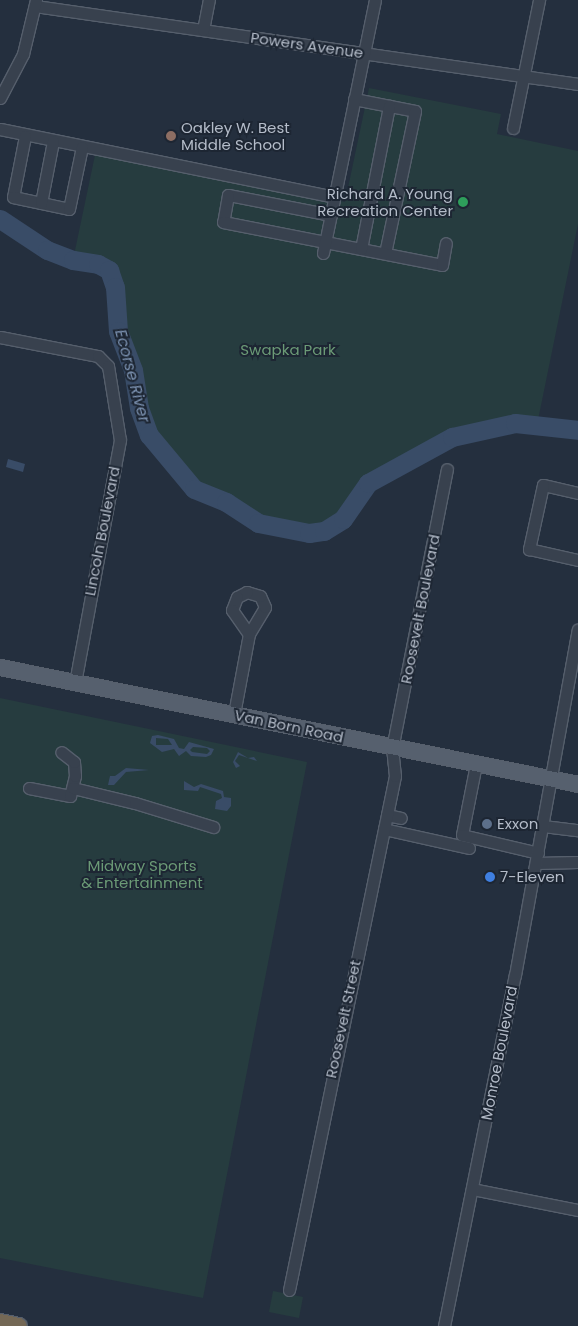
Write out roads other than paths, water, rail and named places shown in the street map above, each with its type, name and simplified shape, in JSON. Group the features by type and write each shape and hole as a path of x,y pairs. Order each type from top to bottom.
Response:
{"highway":[{"path":"0,1322 19,1326"}],"main road":[{"name":"Van Born Road","path":"0,667 234,714 392,749 578,784"}],"street":[{"path":"203,30 209,0"},
{"path":"324,247 375,0"},
{"path":"513,128 539,0"},
{"path":"0,98 23,54 36,3"},
{"name":"Powers Avenue","path":"36,3 203,30 578,84"},
{"path":"354,99 415,111 385,253"},
{"path":"361,249 389,106"},
{"path":"0,129 25,136 334,197"},
{"path":"25,136 12,197 69,209 82,147"},
{"path":"41,203 53,141"},
{"path":"330,215 228,195 223,222 324,247 361,249 442,265 446,243"},
{"name":"Lincoln Boulevard","path":"0,337 98,356 108,366 120,440 75,682"},
{"name":"Roosevelt Boulevard","path":"392,749 447,468"},
{"path":"578,493 543,485 529,548 578,560"},
{"name":"Monroe Boulevard","path":"444,1326 537,858 578,630"},
{"path":"234,714 248,634"},
{"name":"Roosevelt Street","path":"289,1290 395,776 392,749"},
{"path":"29,788 70,796 73,788 74,762 61,752"},
{"path":"476,764 462,835 537,858 578,862"},
{"path":"73,788 135,802 213,827"},
{"path":"387,815 401,818"},
{"path":"543,826 578,830"},
{"path":"384,830 469,848"},
{"path":"472,1189 578,1210"}],"water":[{"path":"8,459 25,464 23,472 6,467"},
{"path":"158,735 174,739 179,748 184,749 189,742 214,749 211,755 206,757 191,756 186,751 179,756 174,749 162,752 150,743 152,736","holes":["156,738 168,739 172,745 156,745","193,747 207,748 210,751 207,754 192,752 190,750"]},
{"path":"238,752 248,758 239,755 235,761 240,766 236,768 233,762"},
{"path":"126,768 149,770 126,772 114,785 108,785 110,776 115,776"},
{"path":"184,781 194,787 201,784 223,791 224,797 231,798 231,806 227,811 215,809 216,801 222,798 221,794 200,787 198,791 184,790"}],"waterway":[{"name":"Ecorse River","path":"0,219 47,250 73,260 98,264 109,270 115,287 118,331 133,370 139,408 149,435 194,489 226,502 258,523 309,533 324,531 343,519 368,483 452,437 515,423 578,430"}],"place":[{"name":"Oakley W. Best Middle School","path":"171,136"},
{"name":"Richard A. Young Recreation Center","path":"463,202"},
{"name":"Exxon","path":"487,824"},
{"name":"7-Eleven","path":"490,877"}],"park label":[{"name":"Swapka Park","path":"288,350"},
{"name":"Midway Sports & Entertainment","path":"142,874"}]}
